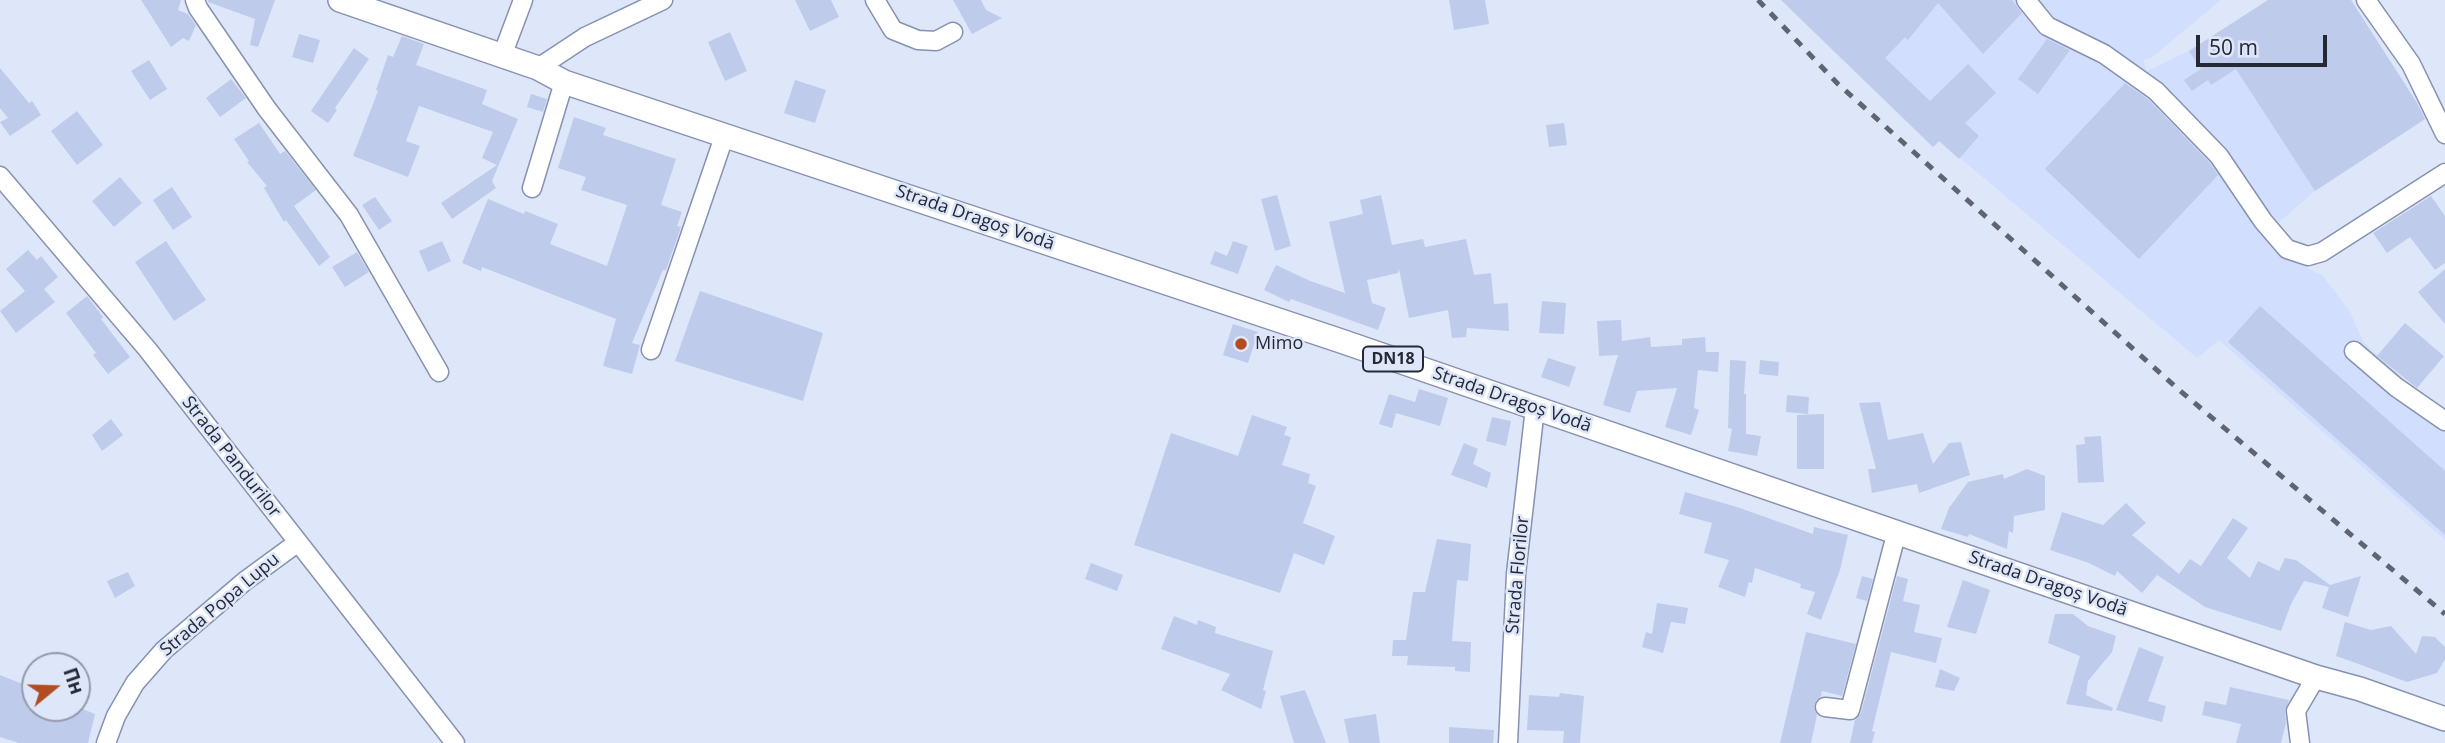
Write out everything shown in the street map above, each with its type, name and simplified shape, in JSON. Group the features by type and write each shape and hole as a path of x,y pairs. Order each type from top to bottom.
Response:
{"main road":[{"name":"Strada Dragoș Vodă","path":"340,0 538,68 564,82 1341,341 2445,719"}],"street":[{"path":"195,0 267,109 349,215 439,372"},
{"path":"502,56 523,0"},
{"path":"538,68 586,37 663,0"},
{"path":"875,0 893,30 918,40 936,41 953,32"},
{"path":"2026,0 2047,26 2104,54 2156,91 2220,156 2263,221 2287,249 2308,256 2322,252 2445,173"},
{"path":"2366,0 2411,64 2445,134"},
{"path":"532,188 564,82"},
{"path":"651,350 725,134"},
{"name":"Strada Pandurilor","path":"0,176 148,350 455,743"},
{"path":"2354,351 2396,387 2445,421"},
{"name":"Strada Florilor","path":"1508,743 1516,574 1535,408"},
{"path":"1825,707 1850,710 1897,531"},
{"name":"Strada Popa Lupu","path":"106,743 116,716 135,683 164,650 245,581 297,543"},
{"path":"2301,743 2296,711 2316,677"}],"shaded area":[{"path":"1781,0 2221,0 2151,58 2143,60 2147,71 2189,51 2268,0 2351,0 2427,118 2315,191 2278,223 2287,249 2284,257 2322,275 2349,310 2364,343 2445,416 2445,540 2219,340 2197,358 1940,141 1933,147"}],"building":[{"path":"141,0 181,0 178,10 188,14 196,25 189,41 183,38 171,47"},
{"path":"208,0 275,0 258,47 250,45 255,19"},
{"path":"795,0 831,0 839,17 810,31"},
{"path":"953,0 981,0 986,10 1002,18 972,34"},
{"path":"1449,0 1485,0 1489,24 1454,30"},
{"path":"1781,0 2012,0 2022,13 1983,54 1938,3 1908,40 1905,37 1885,58 1930,101 1968,64 1996,93 1965,123 1979,136 1959,159 1939,141 1933,147"},
{"path":"2268,0 2351,0 2425,119 2315,191 2236,69 2211,85 2208,80 2192,91 2184,80 2201,69 2189,51"},
{"path":"730,32 747,71 725,81 708,42"},
{"path":"299,34 320,40 313,63 292,57"},
{"path":"402,36 424,44 416,65 487,90 482,104 518,119 492,181 496,188 452,219 441,203 497,165 482,158 493,132 419,106 406,141 420,146 408,177 353,156 378,91 376,90 388,55 393,57"},
{"path":"2047,39 2070,50 2038,94 2018,79"},
{"path":"354,48 369,59 335,108 337,110 328,123 311,111"},
{"path":"149,60 167,89 150,100 131,71"},
{"path":"0,68 29,103 32,101 41,115 10,136 0,122 8,118 0,108"},
{"path":"231,79 246,98 220,117 206,98"},
{"path":"795,80 826,90 815,123 784,113"},
{"path":"2125,83 2149,100 2210,163 2218,175 2139,259 2045,169"},
{"path":"531,94 547,99 543,112 527,107"},
{"path":"77,111 103,145 77,165 51,131"},
{"path":"574,117 606,128 603,135 676,159 661,205 682,212 677,226 681,227 666,270 663,270 632,343 640,345 632,374 603,366 616,319 482,267 481,271 462,263 488,199 558,224 550,244 607,266 627,205 581,190 586,177 558,168"},
{"path":"259,123 280,154 285,151 316,190 294,206 330,257 319,266 286,220 284,222 264,188 267,186 247,162 249,161 234,139"},
{"path":"1564,123 1567,145 1549,147 1546,125"},
{"path":"120,177 142,203 114,227 92,201"},
{"path":"172,187 192,217 173,230 153,200"},
{"path":"1277,195 1291,246 1275,251 1261,199"},
{"path":"1381,195 1392,245 1423,239 1425,247 1466,239 1474,275 1491,273 1494,304 1508,303 1509,331 1467,328 1466,337 1452,338 1448,310 1409,318 1399,269 1398,273 1367,280 1372,303 1386,308 1378,330 1291,299 1289,302 1264,290 1276,265 1345,293 1329,222 1363,214 1360,200"},
{"path":"2431,196 2445,216 2445,263 2435,270 2410,237 2387,253 2373,233"},
{"path":"375,197 392,221 379,230 362,205"},
{"path":"166,241 206,300 174,321 135,262"},
{"path":"442,241 451,261 428,272 419,251"},
{"path":"1233,241 1248,246 1238,274 1210,264 1215,251 1227,256"},
{"path":"28,250 37,260 41,256 58,277 44,289 55,302 16,333 0,311 25,291 6,269"},
{"path":"357,252 369,272 345,287 332,267"},
{"path":"2445,269 2445,324 2418,292"},
{"path":"700,291 823,333 803,401 675,361"},
{"path":"87,296 130,357 108,374 66,313"},
{"path":"1542,301 1566,303 1564,334 1539,333"},
{"path":"2260,306 2445,471 2445,535 2228,342"},
{"path":"1621,320 1622,341 1650,337 1651,347 1682,345 1682,339 1705,337 1706,352 1719,352 1718,372 1698,370 1694,408 1699,410 1691,435 1665,427 1677,388 1637,391 1630,413 1603,405 1618,355 1599,356 1597,321"},
{"path":"2405,323 2444,356 2417,388 2377,356"},
{"name":"Mimo","path":"1233,324 1258,332 1248,363 1223,355"},
{"path":"1548,358 1576,367 1569,387 1541,377"},
{"path":"1730,360 1746,361 1746,434 1761,436 1757,456 1728,451 1732,429 1728,428"},
{"path":"1760,360 1779,362 1778,376 1759,374"},
{"path":"1419,389 1448,398 1440,426 1396,413 1392,428 1379,424 1389,394 1415,402"},
{"path":"1787,395 1809,397 1808,414 1786,412"},
{"path":"1880,402 1888,440 1923,433 1933,464 1949,443 1961,442 1970,475 1919,493 1917,484 1872,493 1868,469 1876,469 1859,403"},
{"path":"1824,414 1824,469 1797,469 1797,415"},
{"path":"1252,415 1287,427 1284,435 1291,437 1282,465 1310,474 1308,483 1316,486 1303,523 1335,536 1324,565 1294,553 1280,593 1134,545 1171,433 1238,456"},
{"path":"1492,417 1511,421 1506,446 1486,441"},
{"path":"111,419 123,435 102,451 92,435"},
{"path":"2101,436 2104,482 2078,483 2076,445 2085,444 2084,437"},
{"path":"1464,443 1478,449 1473,464 1491,473 1487,488 1451,475"},
{"path":"2027,469 2045,476 2045,510 2014,516 2013,533 2009,531 2007,549 1969,534 1968,537 1941,529 1949,508 1968,482 2003,474 2004,479"},
{"path":"1685,492 1813,534 1814,527 1848,535 1840,570 1821,620 1807,614 1815,592 1800,588 1801,584 1755,568 1745,597 1718,587 1729,560 1704,553 1712,523 1679,514"},
{"path":"2126,503 2146,523 2132,535 2179,574 2190,559 2201,566 2233,518 2248,528 2227,558 2250,578 2258,561 2279,571 2285,558 2296,560 2330,585 2361,576 2348,617 2322,608 2329,587 2304,581 2291,604 2281,631 2205,607 2157,575 2142,593 2117,571 2115,576 2089,563 2050,550 2062,512 2103,525"},
{"path":"1437,539 1471,544 1468,581 1457,580 1452,641 1471,642 1470,672 1455,671 1455,667 1407,665 1408,656 1392,656 1393,640 1406,640 1413,592 1425,592"},
{"path":"1091,563 1123,575 1117,591 1085,579"},
{"path":"128,572 135,586 115,598 107,581"},
{"path":"1862,576 1873,579 1867,601 1856,598"},
{"path":"1897,576 1908,579 1903,601 1920,605 1914,632 1942,638 1936,663 1891,652 1872,731 1875,732 1872,743 1850,743 1855,720 1861,713"},
{"path":"1963,580 1990,590 1976,634 1947,627"},
{"path":"1657,603 1688,608 1685,624 1671,622 1663,653 1642,647 1646,632 1652,634"},
{"path":"2055,614 2073,614 2088,626 2116,636 2112,652 2088,681 2086,695 2113,708 2112,711 2066,704 2080,656 2048,643"},
{"path":"1174,616 1197,625 1198,620 1216,627 1215,633 1273,651 1261,709 1221,690 1230,674 1161,649"},
{"path":"2345,622 2371,630 2391,626 2416,654 2422,636 2435,637 2445,647 2445,659 2437,673 2407,682 2336,656"},
{"path":"1806,632 1856,644 1842,696 1822,691 1816,701 1814,706 1817,715 1811,743 1780,743"},
{"path":"2139,647 2164,657 2148,701 2166,706 2162,722 2116,710"},
{"path":"1940,669 1960,678 1954,691 1935,687"},
{"path":"0,675 21,683 21,722 91,722 91,712 95,714 88,743 19,743 0,737"},
{"path":"2230,687 2289,700 2281,743 2236,743 2241,724 2202,715 2205,701 2226,705"},
{"path":"1305,690 1326,743 1294,743 1280,696"},
{"path":"1560,693 1584,696 1580,743 1563,743 1564,731 1527,730 1529,695 1559,697"},
{"path":"1376,714 1380,743 1349,743 1344,719"},
{"path":"1449,727 1494,730 1493,743 1449,743"}],"railway":[{"path":"1758,0 1838,84 2178,389 2445,614"}],"place":[{"name":"Mimo","path":"1241,344"}]}
